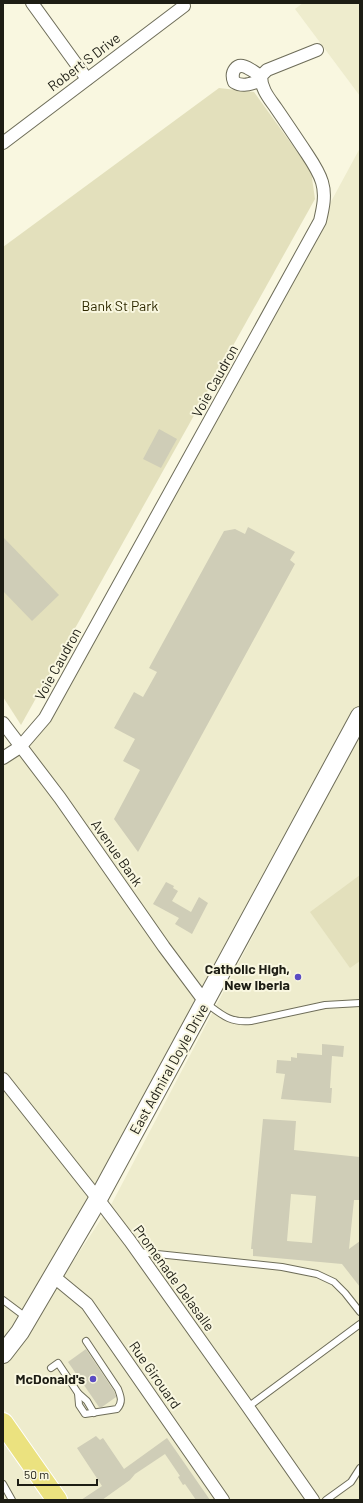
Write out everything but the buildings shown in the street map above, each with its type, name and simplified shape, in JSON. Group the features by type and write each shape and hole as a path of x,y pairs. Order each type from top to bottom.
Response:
{"main road":[{"name":"East Admiral Doyle Drive","path":"3,1354 28,1318 98,1199 360,716"},
{"path":"3,1423 54,1499"}],"street":[{"path":"32,3 87,79"},
{"name":"Robert S Drive","path":"3,143 184,6"},
{"name":"Voie Caudron","path":"3,758 20,747 46,718 320,221 324,195 320,176 296,136 265,92 261,78 263,72 317,50"},
{"name":"Avenue Bank","path":"3,723 60,798 164,947 205,1002"},
{"name":"Promenade Delasalle","path":"3,1079 138,1252 313,1500"},
{"name":"Rue Girouard","path":"53,1276 87,1304 223,1500"}],"lane":[{"path":"205,1002 224,1017 239,1022 325,1005 360,1003"},
{"path":"138,1252 282,1267 317,1274 334,1282 360,1312"},
{"path":"3,1300 28,1318"},
{"path":"248,1407 360,1324"},
{"path":"78,1393 79,1405 85,1414 117,1409 120,1404 121,1398 118,1389 86,1341"},
{"path":"51,1368 58,1363 78,1393 87,1401 94,1413"},
{"path":"326,1500 351,1482 360,1468"},
{"path":"3,1484 12,1500"}],"shaded area":[{"path":"303,3 360,3 360,96 295,9"},
{"path":"360,148 360,716 3,1354 3,758 45,718"},
{"name":"Catholic High, New Iberia","path":"360,733 360,1500 68,1500 3,1408 3,1366 112,1203"},
{"path":"3,1431 51,1500 3,1500"}],"green space":[{"name":"Bank St Park","path":"219,88 254,92 311,171 315,199 21,725 3,697 3,247"},
{"path":"360,875 360,961 350,968 310,912"}],"place":[{"name":"Catholic High, New Iberia","path":"298,977"},
{"name":"McDonald's","path":"93,1379"}]}
